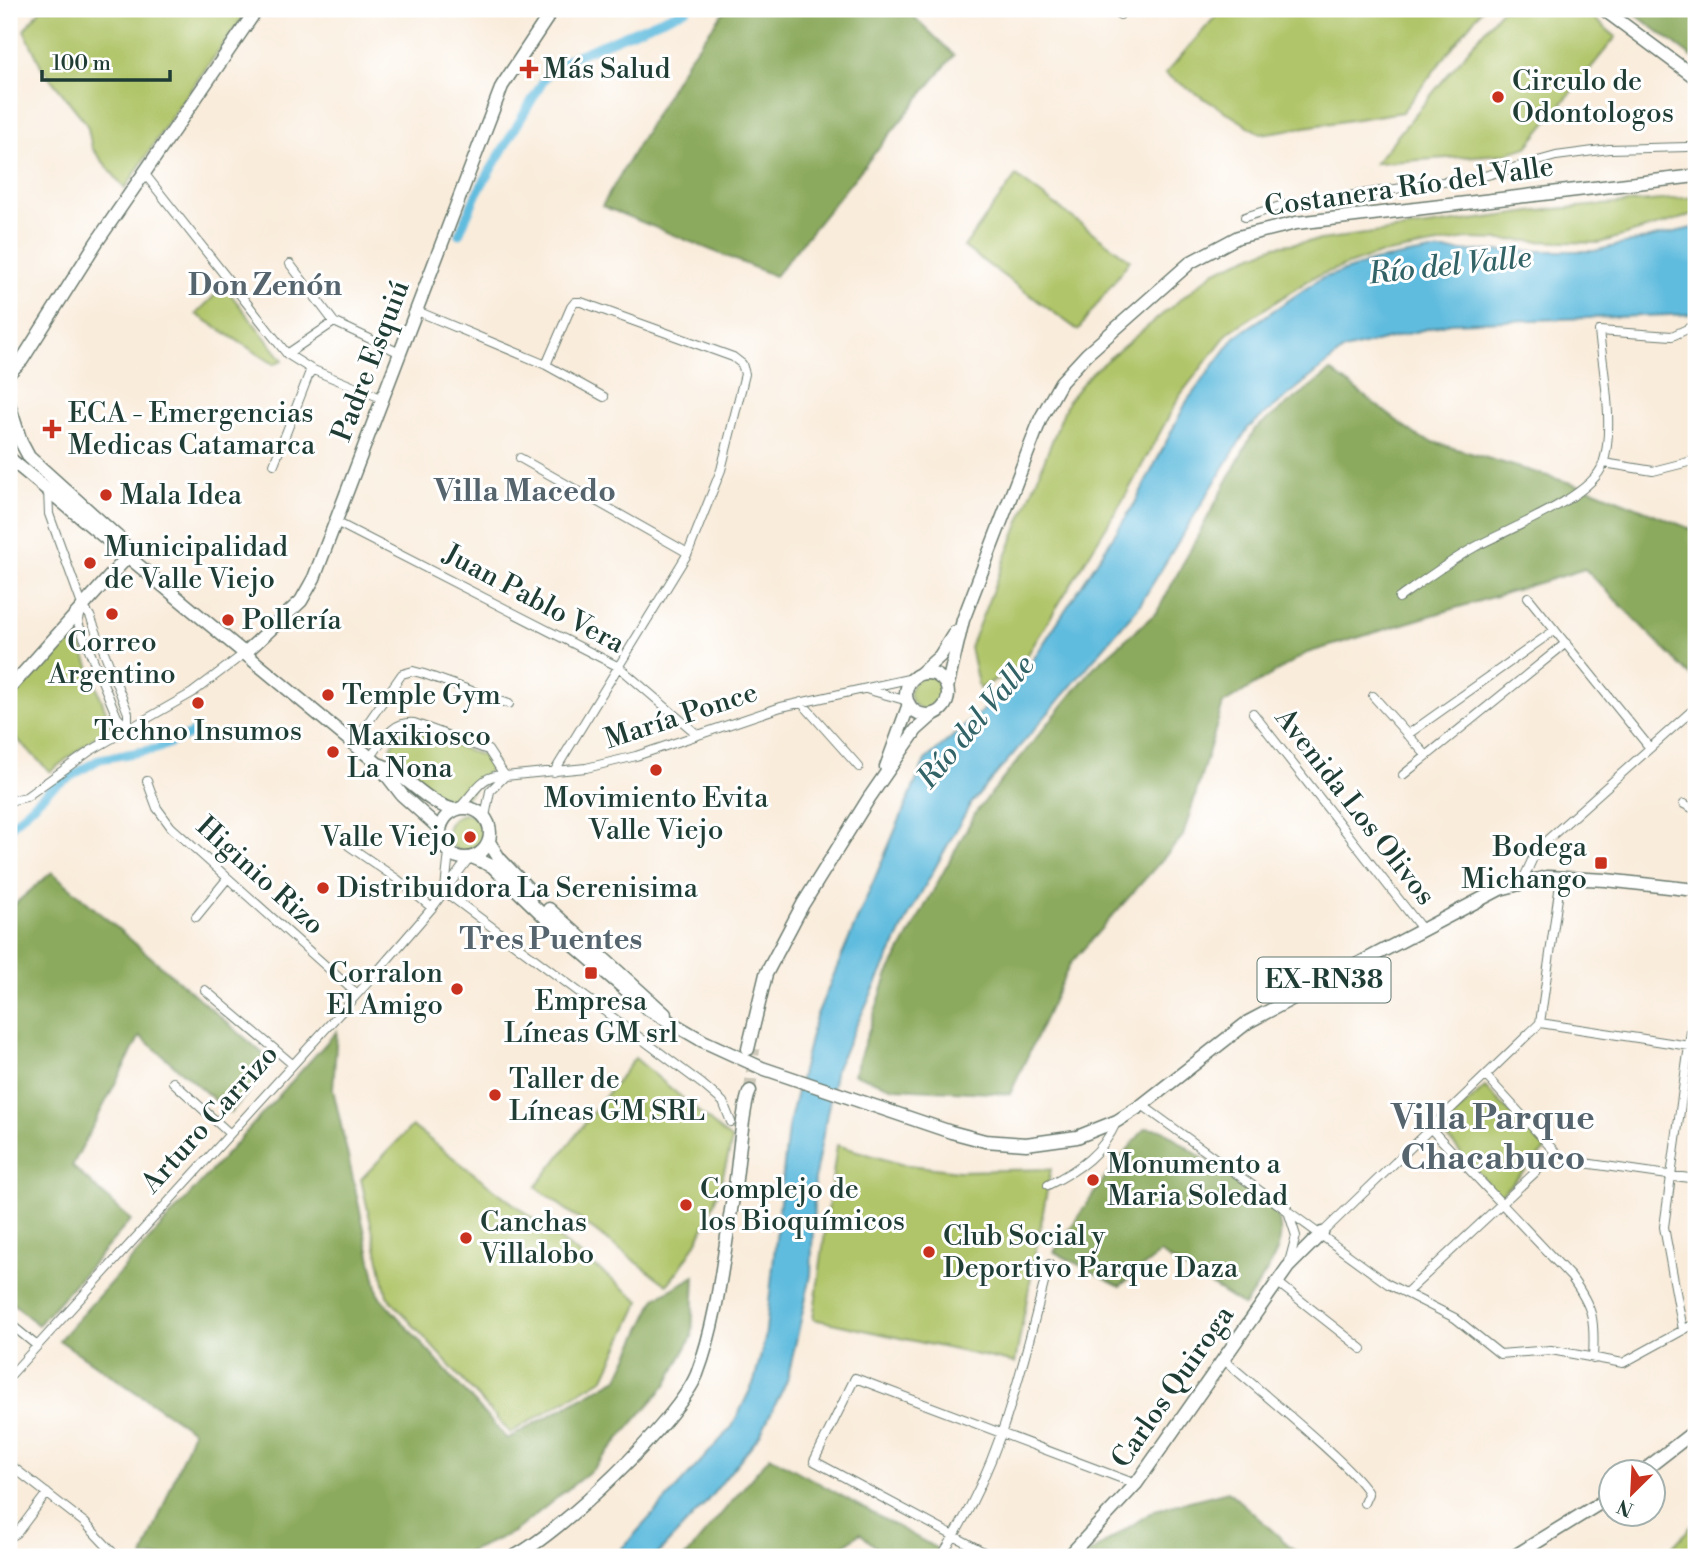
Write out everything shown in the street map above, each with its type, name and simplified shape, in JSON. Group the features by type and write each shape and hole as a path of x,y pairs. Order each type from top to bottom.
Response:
{"main road":[{"path":"9,373 22,360 144,173 257,9"},
{"name":"Padre Esquiú","path":"245,653 301,601 314,578 502,86 553,9"},
{"path":"1602,9 1696,78"},
{"name":"Costanera Río del Valle","path":"947,688 963,620 1053,394 1087,354 1199,257 1238,237 1285,225 1696,176"},
{"path":"9,404 24,450 37,466 121,540 129,555"},
{"path":"9,442 15,424"},
{"path":"9,458 374,761 402,795 440,830 443,844 449,852"},
{"path":"9,689 129,555"},
{"name":"Costanera Río del Valle","path":"917,676 940,656 963,620"},
{"path":"751,1047 761,989 776,954 824,867 873,793 916,730 945,704 947,688 938,676 917,676 907,691 909,703 898,743 873,793"},
{"path":"909,703 920,713 935,713"},
{"path":"374,761 393,769 436,803 457,809 474,809 485,817"},
{"path":"440,830 446,816 457,809"},
{"name":"EX-RN38","path":"485,817 491,832 489,842 499,858 527,889 678,1026"},
{"path":"470,858 480,854 489,842"},
{"name":"EX-RN38","path":"449,852 492,866 648,1009 703,1041 762,1068 859,1102 951,1132 1004,1143 1053,1142 1098,1130 1117,1121 1142,1105 1248,1022 1500,889 1522,882 1562,877 1696,890"},
{"path":"513,1557 537,1544 579,1509 674,1412 692,1385 713,1311 738,1166 747,1092"},
{"name":"Carlos Quiroga","path":"1068,1557 1136,1484 1288,1267 1322,1233"},
{"path":"1661,1458 1696,1430"},
{"path":"1514,1557 1596,1506"}],"street":[{"path":"1245,217 1280,206 1477,177 1556,156 1609,149 1688,148"},
{"path":"144,173 287,354 311,369 382,398"},
{"path":"290,264 334,323 400,353"},
{"path":"546,365 575,302 720,353 742,363 745,374 721,470 688,552 554,772"},
{"path":"417,311 546,365 604,397"},
{"path":"287,354 334,323"},
{"path":"1399,598 1462,554 1563,503 1599,473 1604,463 1607,419 1599,331 1672,336 1696,325"},
{"path":"274,464 311,369"},
{"path":"520,458 688,552"},
{"path":"1604,463 1653,471 1696,460"},
{"path":"48,491 49,514 82,605 90,616 128,713 128,728"},
{"name":"Juan Pablo Vera","path":"336,522 619,667 698,736"},
{"path":"1528,597 1650,748"},
{"path":"82,605 78,623 117,717 128,728"},
{"path":"1407,735 1555,630"},
{"path":"1402,775 1566,643"},
{"name":"Padre Esquiú","path":"9,801 26,797 90,751 183,698 245,653"},
{"path":"353,744 402,674 424,674 509,704"},
{"name":"María Ponce","path":"457,809 485,779 495,775 586,768 636,756 801,702 869,690 917,676"},
{"name":"María Ponce","path":"869,690 909,703"},
{"path":"1373,696 1426,755"},
{"path":"801,702 859,767"},
{"path":"1522,882 1537,849 1696,707"},
{"name":"Avenida Los Olivos","path":"1253,713 1422,929"},
{"path":"374,761 394,726 403,722 414,723 488,750 505,776 491,791 485,817"},
{"name":"Higinio Rizo","path":"147,781 158,808 171,827 357,994"},
{"path":"1684,804 1696,810"},
{"path":"349,846 397,879 432,908"},
{"path":"449,852 445,892 702,1084 723,1102 731,1122"},
{"name":"Arturo Carrizo","path":"9,1377 291,1063 357,994 432,908 470,858"},
{"path":"1562,877 1540,1023 1693,1046"},
{"path":"196,917 227,879"},
{"path":"205,990 291,1063"},
{"path":"1683,1330 1664,1227 1693,1046 1696,995"},
{"name":"Carlos Quiroga","path":"1322,1233 1540,1023"},
{"path":"1486,1076 1556,1153 1570,1161 1696,1179"},
{"path":"173,1082 229,1133"},
{"path":"1142,1105 1322,1233 1338,1249 1406,1293 1455,1318 1500,1354 1550,1350 1612,1363 1631,1362 1696,1323"},
{"path":"1048,1185 1074,1172 1097,1155 1117,1121"},
{"path":"1430,1128 1571,1276 1590,1303 1595,1322 1593,1359"},
{"path":"1406,1293 1556,1153"},
{"path":"1287,1208 1296,1236 1288,1267"},
{"path":"941,1557 980,1488 1003,1434 1049,1264"},
{"path":"1277,1282 1362,1349"},
{"path":"9,1323 36,1345"},
{"path":"1222,1358 1317,1440 1363,1484 1368,1494 1364,1503"},
{"path":"993,1557 814,1461 855,1378 1136,1484"},
{"path":"9,1464 85,1523 117,1557"},
{"path":"9,1538 17,1533 47,1493"}],"green space":[{"path":"41,9 249,9 178,107 125,189 92,148 87,124 42,68 24,30"},
{"path":"726,9 906,9 954,55 775,276 602,206 686,62"},
{"path":"1222,9 1482,9 1402,112 1261,134 1165,74"},
{"name":"Circulo de Odontologos","path":"1502,9 1583,9 1616,37 1527,147 1505,154 1375,163"},
{"path":"1628,9 1696,9 1696,60"},
{"path":"1016,176 1130,260 1078,330 964,247"},
{"path":"1696,197 1696,214 1599,243 1467,239 1376,255 1314,277 1229,332 1181,394 1127,493 1020,667 979,689 970,647 1068,401 1090,374 1215,271 1275,246 1555,209"},
{"path":"224,286 283,360 274,364 196,314"},
{"path":"1331,371 1420,438 1594,490 1696,531 1696,671 1691,676 1585,569 1307,653 1223,704 1183,836 1070,964 1010,1094 894,1088 854,1074 887,976 976,812 1094,667 1157,612 1255,429"},
{"path":"73,632 77,634 111,725 50,772 9,731 9,699"},
{"path":"927,676 939,681 944,693 939,705 927,710 915,705 910,693 915,681"},
{"path":"409,729 483,756 488,759 490,770 464,799 453,806 416,784 412,775 391,757 395,741 401,733"},
{"path":"466,814 479,820 485,833 479,846 466,852 453,846 447,833 453,820"},
{"path":"52,872 274,1063 230,1113 140,1036 72,1166 131,1220 38,1325 9,1300 9,909"},
{"path":"337,1031 333,1089 379,1296 507,1439 618,1378 656,1298 695,1276 692,1337 666,1385 593,1469 514,1532 457,1557 143,1557 193,1431 59,1340"},
{"name":"Complejo de los Bioquímicos","path":"635,1058 732,1140 722,1180 700,1235 667,1285 536,1187"},
{"path":"1485,1087 1546,1149 1501,1194 1495,1192 1440,1129"},
{"name":"Canchas Villalobo","path":"412,1126 640,1301 604,1378 510,1433 387,1296 361,1179"},
{"path":"1145,1128 1163,1130 1275,1210 1280,1223 1278,1248 1244,1306 1160,1253 1120,1286 1054,1252 1101,1183"},
{"name":"Club Social y Deportivo Parque Daza","path":"837,1145 900,1164 959,1171 1051,1169 1015,1363 813,1319"},
{"path":"770,1456 952,1557 887,1557 860,1533 830,1557 685,1557"},
{"path":"1228,1491 1302,1557 1084,1557 1155,1510"},
{"path":"1696,1521 1696,1557 1675,1557 1667,1553"}],"water":[{"name":"Río del Valle","path":"1696,228 1696,314 1450,323 1344,350 1248,428 1139,606 970,805 910,913 836,1068 815,1175 811,1275 787,1381 760,1435 703,1506 655,1557 614,1557 732,1427 754,1382 765,1339 788,1128 815,1019 925,760 1021,678 1135,503 1187,401 1236,336 1320,279 1374,261 1431,251 1594,251"}],"waterway":[{"path":"459,234 477,193 548,73 568,59 687,9"},
{"path":"9,828 50,789 100,759 156,749 193,733"}],"tunnel":[{"path":"750,1091 754,1049"}],"place":[{"name":"Más Salud","path":"529,69"},
{"name":"Circulo de Odontologos","path":"1498,97"},
{"name":"ECA - Emergencias Medicas Catamarca","path":"52,429"},
{"name":"Mala Idea","path":"106,495"},
{"name":"Municipalidad de Valle Viejo","path":"90,563"},
{"name":"Correo Argentino","path":"112,614"},
{"name":"Pollería","path":"228,620"},
{"name":"Temple Gym","path":"328,695"},
{"name":"Techno Insumos","path":"198,703"},
{"name":"Maxikiosco La Nona","path":"333,752"},
{"name":"Movimiento Evita Valle Viejo","path":"656,770"},
{"name":"Valle Viejo","path":"470,837"},
{"name":"Bodega Michango","path":"1601,863"},
{"name":"Distribuidora La Serenisima","path":"323,888"},
{"name":"Empresa Líneas GM srl","path":"591,973"},
{"name":"Corralon El Amigo","path":"457,989"},
{"name":"Taller de Líneas GM SRL","path":"495,1095"},
{"name":"Monumento a Maria Soledad","path":"1093,1180"},
{"name":"Complejo de los Bioquímicos","path":"686,1205"},
{"name":"Canchas Villalobo","path":"466,1238"},
{"name":"Club Social y Deportivo Parque Daza","path":"929,1252"}],"district":[{"name":"Don Zenón","path":"265,286"},
{"name":"Villa Macedo","path":"525,492"},
{"name":"Tres Puentes","path":"551,940"},
{"name":"Villa Parque Chacabuco","path":"1493,1138"}]}
